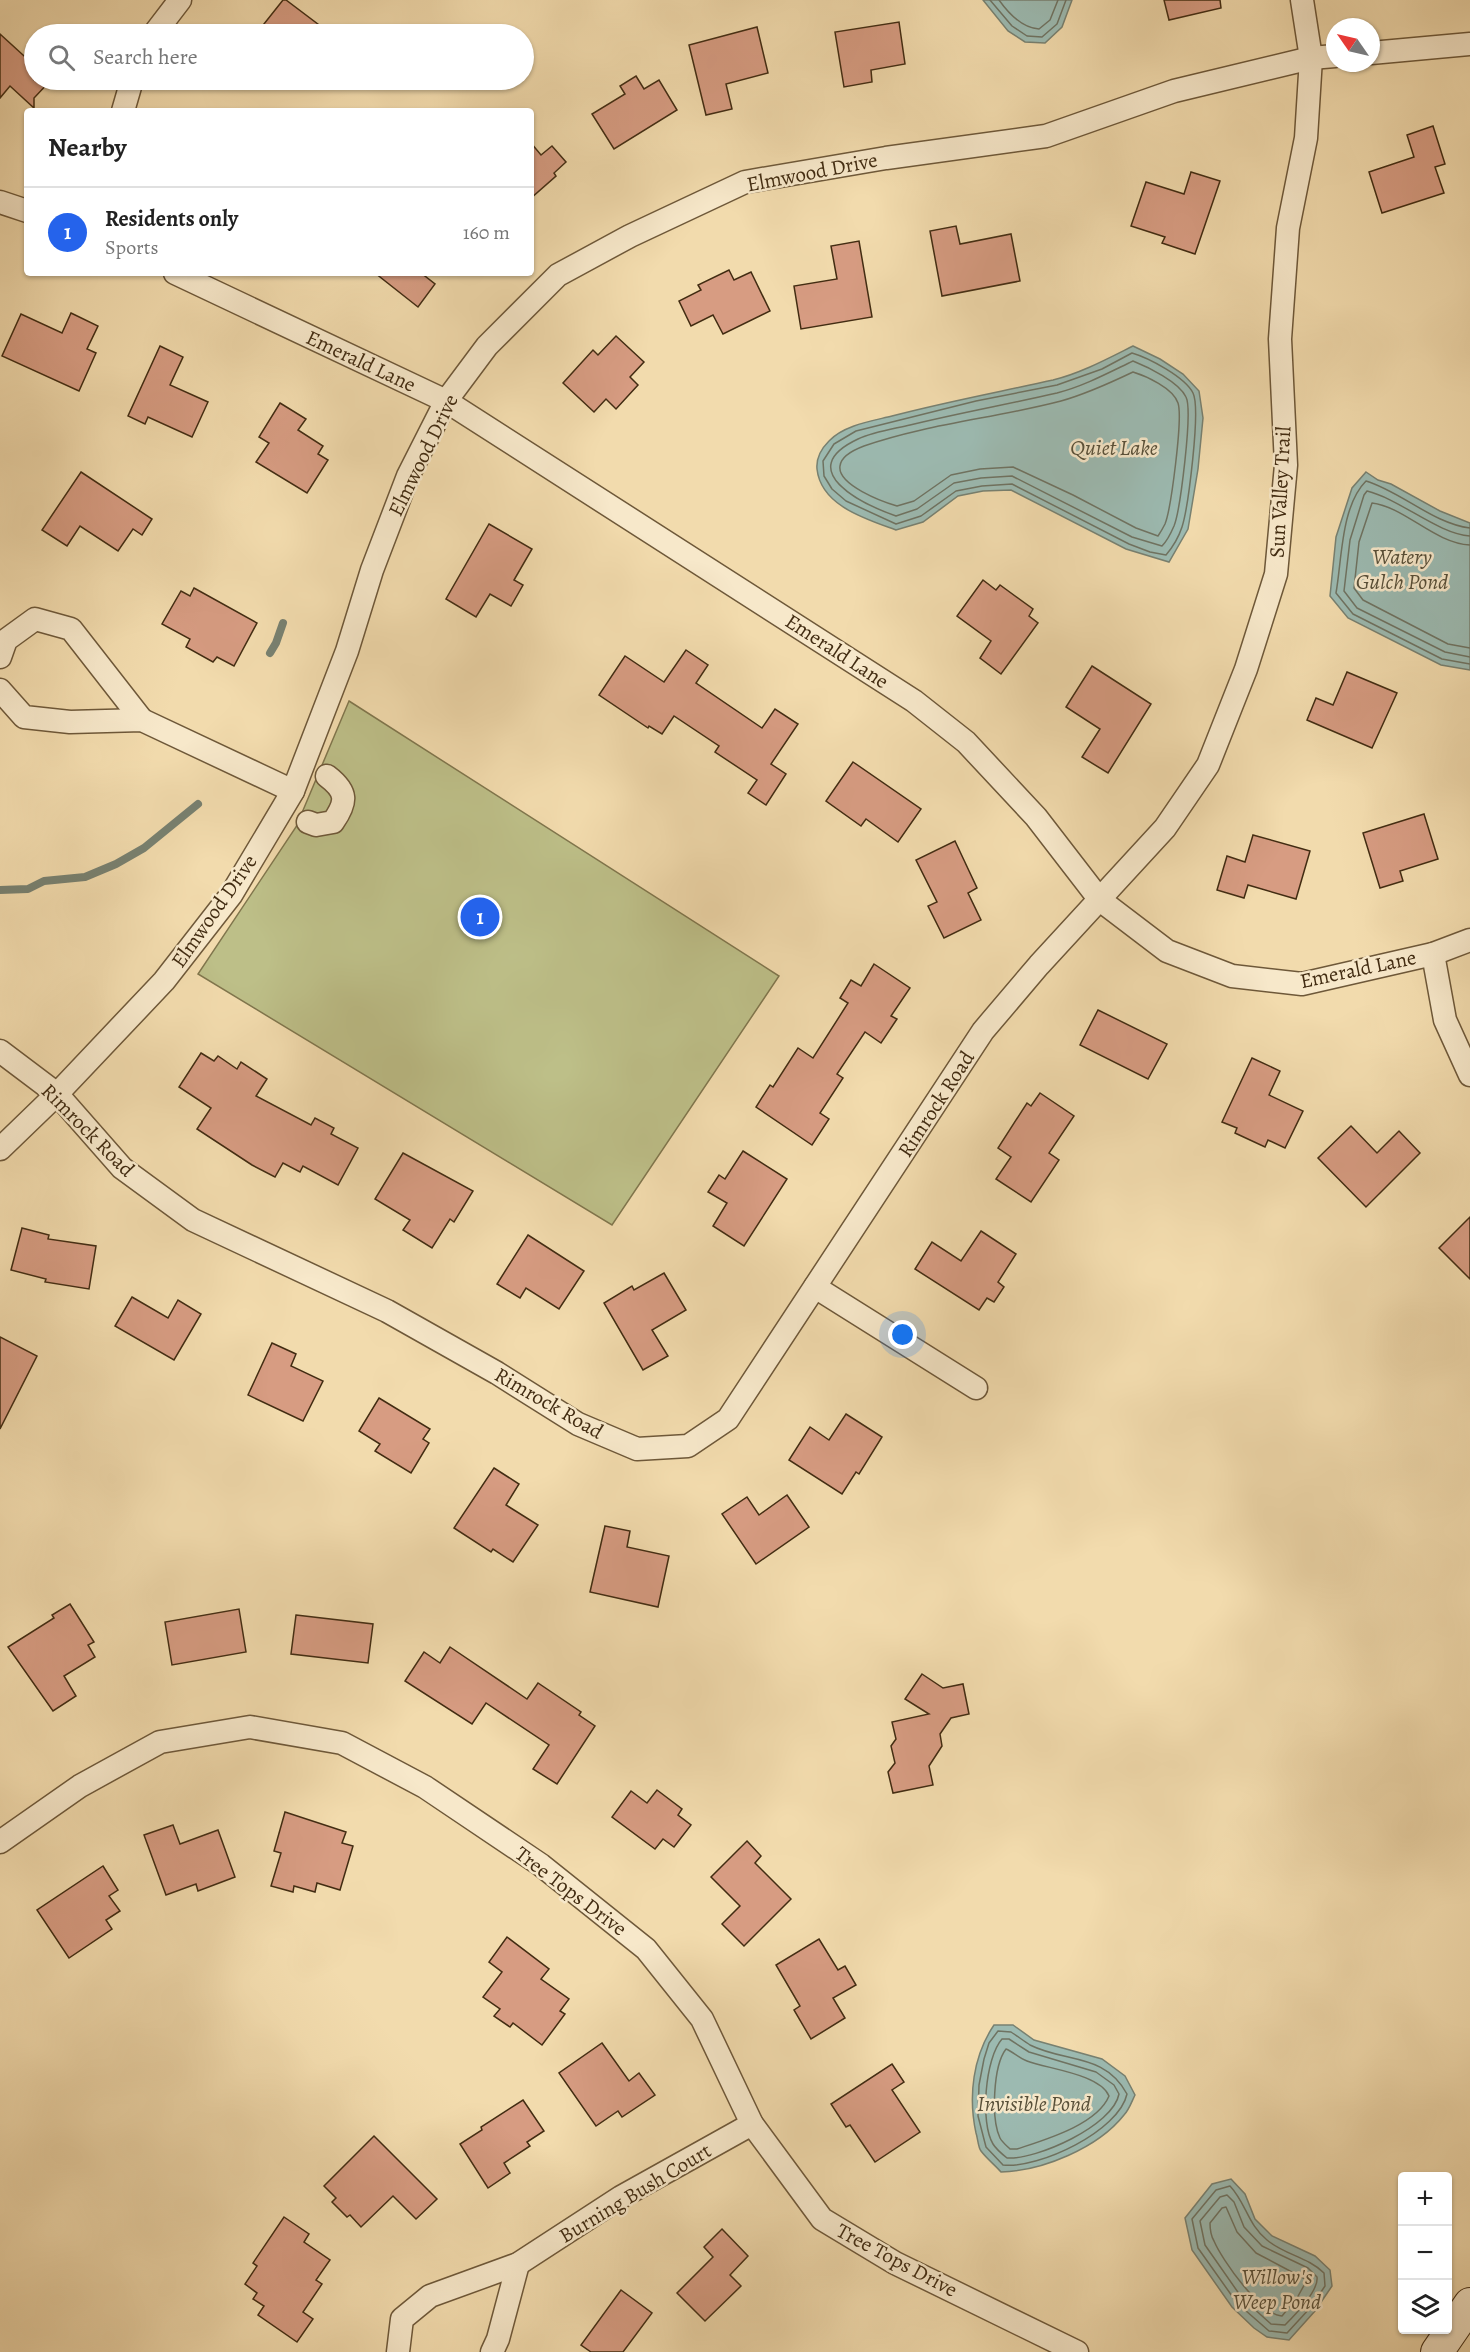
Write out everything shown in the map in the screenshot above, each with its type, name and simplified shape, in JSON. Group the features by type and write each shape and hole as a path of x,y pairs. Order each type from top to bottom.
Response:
{"main road":[{"path":"1437,2352 1470,2304"}],"street":[{"path":"162,24 180,0"},
{"name":"Sun Valley Trail","path":"1100,900 1165,828 1208,765 1246,669 1276,574 1286,465 1280,339 1288,228 1306,138 1311,58 1302,0"},
{"path":"1380,52 1470,44"},
{"name":"Elmwood Drive","path":"0,1149 57,1094 164,981 231,895 293,790 347,651 372,570 408,476 446,401 487,346 558,275 630,236 745,182 886,158 1047,136 1174,91 1311,58 1326,57"},
{"path":"124,108 129,90"},
{"path":"0,202 24,210"},
{"name":"Emerald Lane","path":"181,276 446,401 914,701 966,742 1036,817 1100,900 1167,951 1232,976 1302,984 1433,954 1470,940"},
{"path":"0,657 6,640 35,619 71,629 142,720"},
{"path":"0,690 24,717 70,722 142,720 293,790"},
{"path":"308,822 316,825 333,822 340,813 344,801 343,792 327,776"},
{"name":"Rimrock Road","path":"0,1051 57,1094 123,1168 193,1220 387,1311 497,1373 578,1424 637,1449 688,1446 728,1419 983,1031 1039,965 1100,900"},
{"path":"1433,954 1446,1020 1470,1075"},
{"path":"815,1287 976,1388"},
{"name":"Tree Tops Drive","path":"0,1842 80,1786 160,1742 250,1727 342,1743 425,1787 541,1865 646,1948 702,2019 752,2124 822,2219 895,2263 1077,2352"},
{"name":"Burning Bush Court","path":"398,2352 402,2319 430,2296 518,2264 621,2197 752,2124"},
{"path":"492,2352 498,2339 518,2264"},
{"name":"Tree Tops Drive","path":"1024,2325 1054,2352"}],"green space":[{"path":"349,701 779,976 612,1225 198,974 296,827"}],"water":[{"path":"983,0 1072,0 1062,27 1045,43 1025,42 1008,31"},
{"name":"Quiet Lake","path":"1133,346 1160,359 1183,374 1199,391 1203,418 1198,469 1188,529 1169,562 1126,549 1011,490 983,491 958,496 923,522 896,530 847,509 827,493 820,482 817,465 821,450 835,436 850,427 1074,374"},
{"name":"Watery Gulch Pond","path":"1366,472 1440,511 1470,523 1470,670 1441,665 1348,618 1330,596 1336,537 1352,488"},
{"name":"Invisible Pond","path":"994,2025 1013,2025 1034,2040 1102,2059 1125,2076 1135,2095 1127,2111 1100,2138 1068,2156 1034,2167 1001,2172 980,2149 972,2105 977,2063"},
{"name":"Willow's Weep Pond","path":"1231,2179 1245,2194 1255,2219 1272,2236 1315,2256 1330,2270 1332,2286 1315,2311 1289,2340 1267,2337 1254,2328 1232,2307 1192,2250 1185,2218 1212,2184"}],"building":[{"path":"283,0 286,0 318,24 264,24"},
{"path":"1164,0 1220,0 1221,8 1169,20"},
{"path":"899,22 905,64 871,70 872,82 844,87 835,32"},
{"path":"757,27 768,73 726,84 732,109 706,115 689,45"},
{"path":"0,34 24,56 24,90 42,90 34,98 34,108 10,86 0,98"},
{"path":"636,76 644,89 659,80 677,110 614,149 592,114 625,94 620,86"},
{"path":"1433,126 1445,164 1435,167 1444,193 1382,213 1369,172 1414,157 1407,135"},
{"path":"552,146 566,162 554,173 556,176 534,195 534,147 541,155"},
{"path":"1191,172 1220,181 1195,254 1162,243 1165,237 1131,226 1146,182 1184,194"},
{"path":"956,226 960,244 1011,234 1020,281 942,296 930,231"},
{"path":"859,241 872,317 801,329 794,286 837,279 831,246"},
{"path":"729,270 734,280 751,272 770,311 723,334 713,315 691,326 679,301 701,290 698,285"},
{"path":"379,276 425,276 435,284 418,307"},
{"path":"71,313 98,326 87,349 96,353 79,391 2,356 21,314 62,333"},
{"path":"616,336 644,362 630,377 638,385 616,409 606,399 594,412 563,383 593,350 598,355"},
{"path":"160,346 183,357 170,385 208,402 192,437 148,417 145,424 128,416"},
{"path":"280,403 306,419 298,430 323,446 318,454 328,460 307,493 256,462 269,443 259,437"},
{"path":"81,472 152,519 142,535 133,529 118,551 80,526 67,546 42,530"},
{"path":"489,524 532,549 514,580 523,585 511,606 490,594 476,617 446,599"},
{"path":"983,580 996,590 1000,585 1033,609 1029,616 1038,623 1001,674 980,658 991,641 957,616"},
{"path":"194,588 257,623 234,666 217,657 213,662 186,647 190,639 162,624 181,591 190,596"},
{"path":"686,650 708,665 696,683 762,728 775,709 798,724 771,764 786,774 766,805 748,793 757,780 715,752 719,746 674,716 662,734 649,726 648,728 599,695 625,656 664,682"},
{"path":"1092,666 1151,704 1108,773 1082,757 1100,729 1066,707"},
{"path":"1347,672 1397,693 1372,748 1307,720 1316,698 1333,705"},
{"path":"853,762 921,809 898,842 866,819 861,826 826,801"},
{"path":"1424,814 1438,859 1400,871 1403,881 1380,888 1363,833"},
{"path":"1253,835 1310,851 1296,899 1248,885 1244,898 1217,890 1227,856 1245,862"},
{"path":"955,841 977,888 968,893 981,920 944,938 928,906 937,902 916,860"},
{"path":"874,964 910,988 891,1016 897,1019 881,1043 865,1032 837,1074 843,1078 820,1113 829,1119 812,1145 756,1107 770,1085 773,1087 798,1048 813,1058 848,1003 840,998 851,980 861,986"},
{"path":"1098,1010 1167,1044 1148,1079 1080,1045"},
{"path":"201,1053 214,1061 218,1056 237,1069 241,1062 267,1079 256,1096 311,1125 315,1118 334,1128 331,1134 358,1148 338,1185 303,1166 300,1172 283,1163 275,1177 252,1165 197,1129 211,1108 179,1087"},
{"path":"1252,1058 1280,1071 1269,1095 1303,1111 1285,1148 1268,1140 1265,1147 1235,1133 1237,1128 1222,1122"},
{"path":"1040,1093 1074,1116 1049,1153 1059,1160 1031,1202 996,1179 1011,1157 998,1148 1027,1103 1031,1106"},
{"path":"1351,1126 1377,1153 1399,1131 1420,1153 1366,1207 1318,1158"},
{"path":"743,1151 787,1179 744,1246 713,1226 727,1203 708,1192 719,1175 725,1179"},
{"path":"403,1153 473,1191 454,1222 450,1219 432,1248 403,1230 410,1220 375,1199"},
{"path":"1470,1217 1470,1279 1439,1248"},
{"path":"22,1228 49,1235 48,1239 96,1246 89,1289 45,1282 46,1279 11,1270"},
{"path":"981,1231 1016,1254 998,1282 1004,1287 994,1302 987,1298 979,1310 915,1269 932,1242 961,1261"},
{"path":"528,1235 584,1271 559,1309 526,1288 520,1298 497,1284"},
{"path":"664,1273 686,1310 652,1330 668,1356 643,1370 604,1303 632,1286 634,1290"},
{"path":"132,1297 168,1318 178,1300 201,1314 174,1360 115,1326"},
{"path":"0,1337 37,1356 0,1429"},
{"path":"272,1343 296,1354 291,1366 323,1381 303,1421 248,1395"},
{"path":"379,1398 430,1429 423,1439 429,1443 411,1473 375,1451 380,1444 359,1431"},
{"path":"846,1414 882,1437 859,1474 856,1472 842,1494 789,1460 810,1427 829,1440"},
{"path":"494,1468 519,1484 506,1505 538,1525 513,1562 493,1549 491,1552 454,1528"},
{"path":"787,1495 809,1527 756,1564 722,1514 747,1497 759,1515"},
{"path":"605,1526 630,1531 627,1547 669,1556 658,1607 590,1592"},
{"path":"70,1604 94,1642 88,1645 95,1657 64,1676 76,1696 53,1711 8,1647 54,1618 52,1615"},
{"path":"239,1609 246,1652 172,1665 165,1622"},
{"path":"296,1615 373,1624 368,1663 291,1654"},
{"path":"450,1647 527,1699 538,1683 581,1712 579,1715 595,1726 557,1784 533,1769 549,1745 486,1703 472,1724 405,1681 424,1652 440,1663"},
{"path":"922,1674 943,1688 963,1684 969,1714 951,1718 940,1734 942,1746 929,1766 933,1785 893,1793 888,1772 895,1763 891,1746 896,1739 892,1722 929,1714 905,1699"},
{"path":"657,1790 682,1809 678,1815 691,1825 674,1847 663,1839 655,1849 612,1817 631,1791 647,1803"},
{"path":"285,1812 346,1832 342,1843 353,1846 340,1890 317,1883 315,1892 294,1886 293,1892 271,1886 281,1853 274,1851"},
{"path":"173,1825 180,1844 218,1830 235,1877 198,1891 196,1884 166,1895 144,1835"},
{"path":"747,1841 761,1856 755,1863 791,1899 744,1946 722,1924 740,1906 711,1877"},
{"path":"103,1866 118,1890 109,1896 120,1911 106,1920 112,1929 69,1958 37,1910"},
{"path":"507,1937 549,1969 541,1979 569,1999 560,2011 565,2014 542,2045 513,2023 510,2027 494,2016 500,2009 483,1997 502,1972 489,1962"},
{"path":"819,1939 838,1970 845,1966 856,1985 833,1998 845,2018 811,2039 794,2010 800,2006 776,1965"},
{"path":"602,2043 629,2081 639,2073 655,2095 622,2117 618,2111 596,2126 559,2073"},
{"path":"892,2064 904,2082 892,2090 920,2132 875,2162 850,2125 846,2127 831,2104"},
{"path":"523,2100 544,2131 527,2142 530,2146 504,2163 510,2173 488,2188 460,2144 482,2130 481,2127"},
{"path":"374,2136 437,2199 416,2219 393,2196 361,2227 350,2215 347,2217 332,2202 336,2198 324,2186"},
{"path":"284,2217 309,2234 304,2242 330,2260 316,2280 322,2284 303,2312 313,2319 297,2342 258,2315 264,2306 253,2299 257,2293 245,2284 257,2266 253,2263"},
{"path":"722,2229 748,2256 730,2275 741,2286 705,2321 677,2293 713,2257 704,2247"},
{"path":"621,2290 652,2313 623,2352 591,2352 581,2345"}],"waterway":[{"path":"270,653 283,623"},
{"path":"0,890 28,889 44,881 85,877 116,864 144,848 198,804"}],"place":[{"name":"Residents only","path":"480,917"}]}
